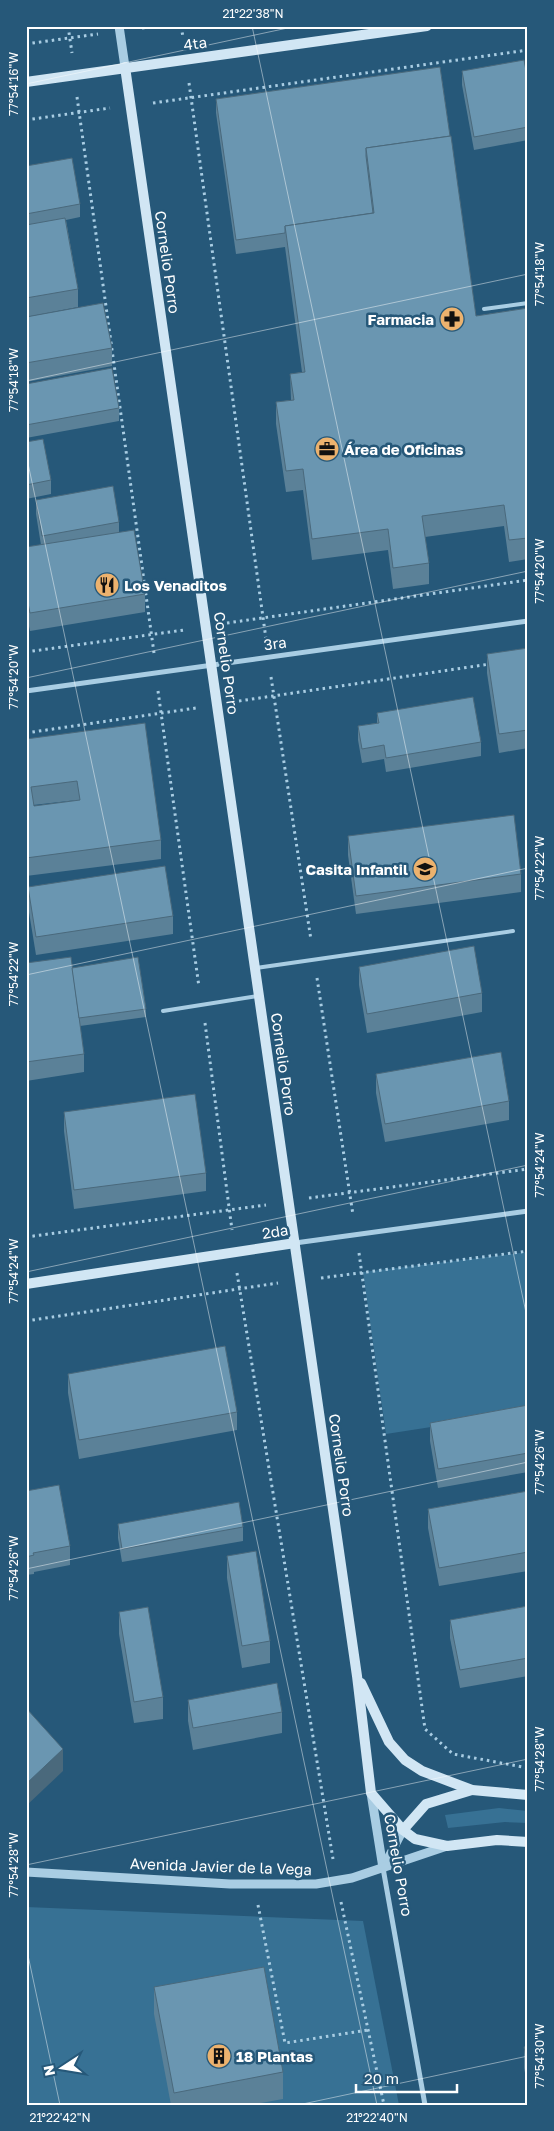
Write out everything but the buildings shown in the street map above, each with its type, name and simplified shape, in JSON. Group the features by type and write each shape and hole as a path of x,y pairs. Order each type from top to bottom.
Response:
{"main road":[{"name":"4ta","path":"26,82 427,26"},
{"name":"Cornelio Porro","path":"125,67 357,1676 371,1793"},
{"name":"2da","path":"26,1284 295,1243"},
{"path":"357,1676 389,1742 405,1760 422,1771 472,1790 528,1795"},
{"path":"403,1830 426,1804 472,1790"},
{"path":"371,1793 403,1830 415,1838 448,1846"},
{"name":"Avenida Javier de la Vega","path":"448,1846 497,1840 528,1842"}],"street":[{"name":"Cornelio Porro","path":"120,29 125,67"},
{"name":"3ra","path":"26,691 528,621"},
{"name":"2da","path":"295,1243 528,1211"},
{"name":"Cornelio Porro","path":"371,1793 425,2105"},
{"path":"383,1868 403,1830"},
{"name":"Avenida Javier de la Vega","path":"26,1872 254,1884 316,1884 337,1882 448,1846"}],"lane":[{"path":"484,309 528,302"},
{"path":"256,968 513,931"},
{"path":"163,1011 260,996"}],"path":[{"path":"68,26 234,1252 337,1882 384,2105"},
{"path":"26,44 120,29 161,26"},
{"path":"182,26 264,616 268,657 356,1234 425,1729 453,1754 528,1768"},
{"path":"26,120 528,50"},
{"path":"26,652 207,627 264,616 528,580"},
{"path":"26,733 498,663"},
{"path":"254,1884 285,2043 368,2030"}],"shaded area":[{"path":"528,1252 528,1412 386,1434 363,1272"},
{"path":"499,1808 528,1811 528,1823 505,1822 448,1828 445,1815"},
{"path":"26,1907 363,1921 399,2105 26,2105"}],"place":[{"name":"Farmacia","path":"452,319"},
{"name":"Área de Oficinas","path":"327,449"},
{"name":"Los Venaditos","path":"107,585"},
{"name":"Casita Infantil","path":"425,869"},
{"name":"18 Plantas","path":"219,2056"}]}
